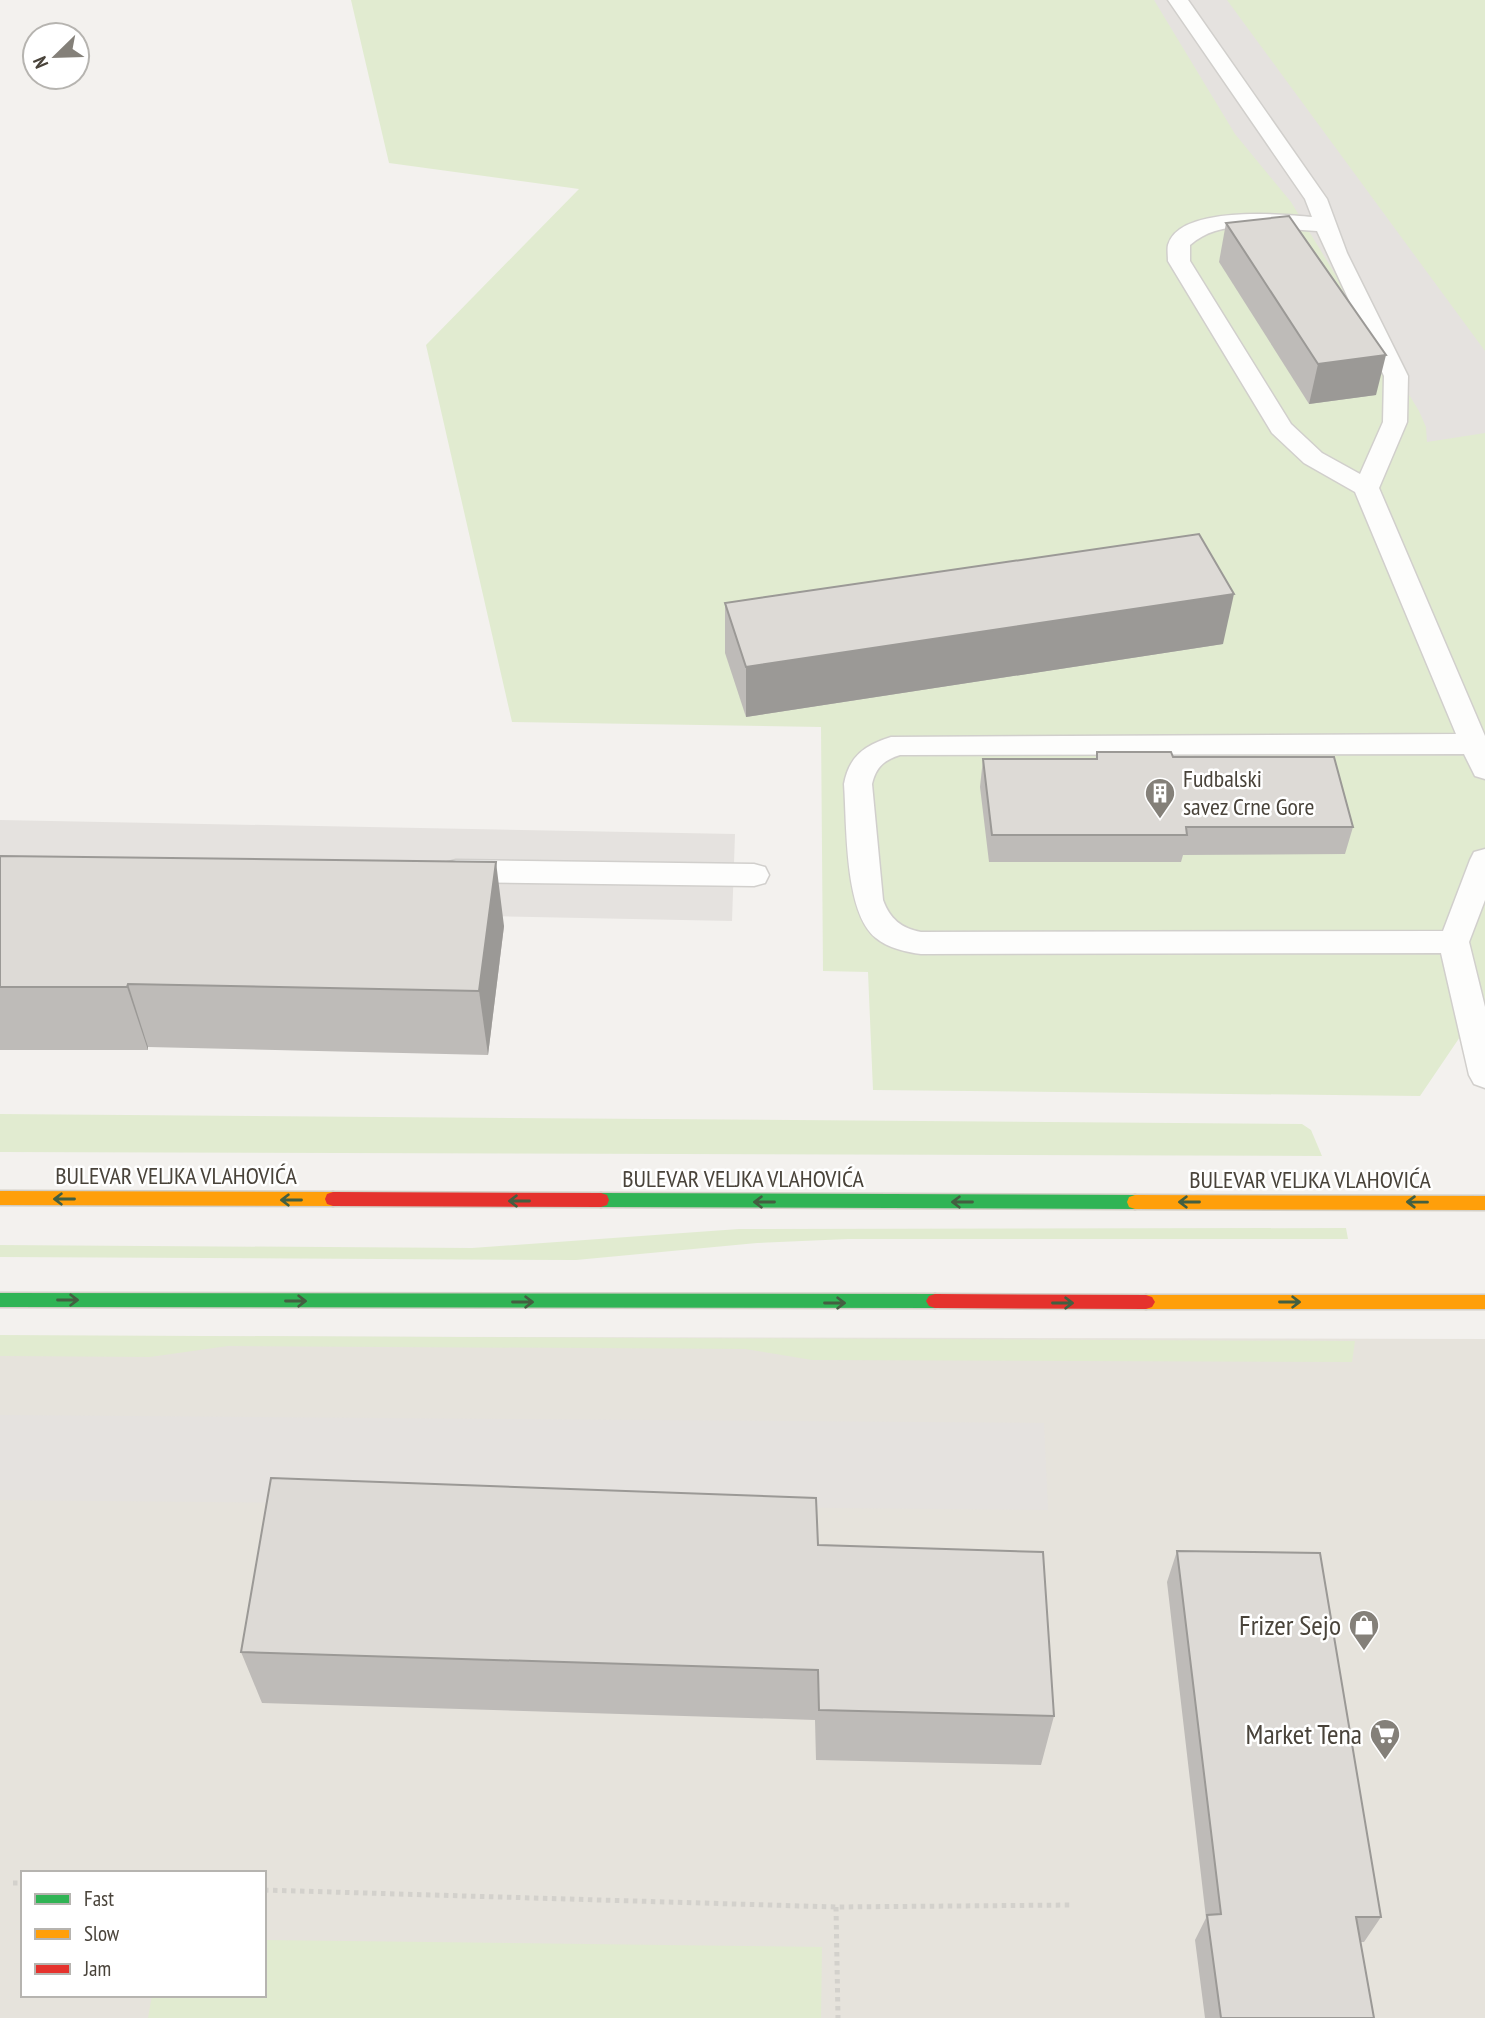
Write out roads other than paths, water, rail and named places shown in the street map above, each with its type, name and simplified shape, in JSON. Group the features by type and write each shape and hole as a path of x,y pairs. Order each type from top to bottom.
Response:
{"main road":[{"name":"BULEVAR VELJKA VLAHOVIĆA","path":"0,1198 1485,1203"},
{"path":"0,1300 1485,1302"}],"lane":[{"path":"1178,0 1316,199 1336,253 1396,376 1395,422 1366,488"},
{"path":"1326,225 1269,219 1196,230 1179,244 1179,261 1281,428 1313,458 1366,488 1479,756 900,745 868,757 859,775 868,900 879,926 890,935 920,943 1454,942"},
{"path":"433,870 754,875"},
{"path":"1483,872 1454,942 1485,1075"}],"place":[{"name":"Fudbalski savez Crne Gore","path":"1160,820"},
{"name":"Frizer Sejo","path":"1364,1652"},
{"name":"Market Tena","path":"1385,1761"}]}
